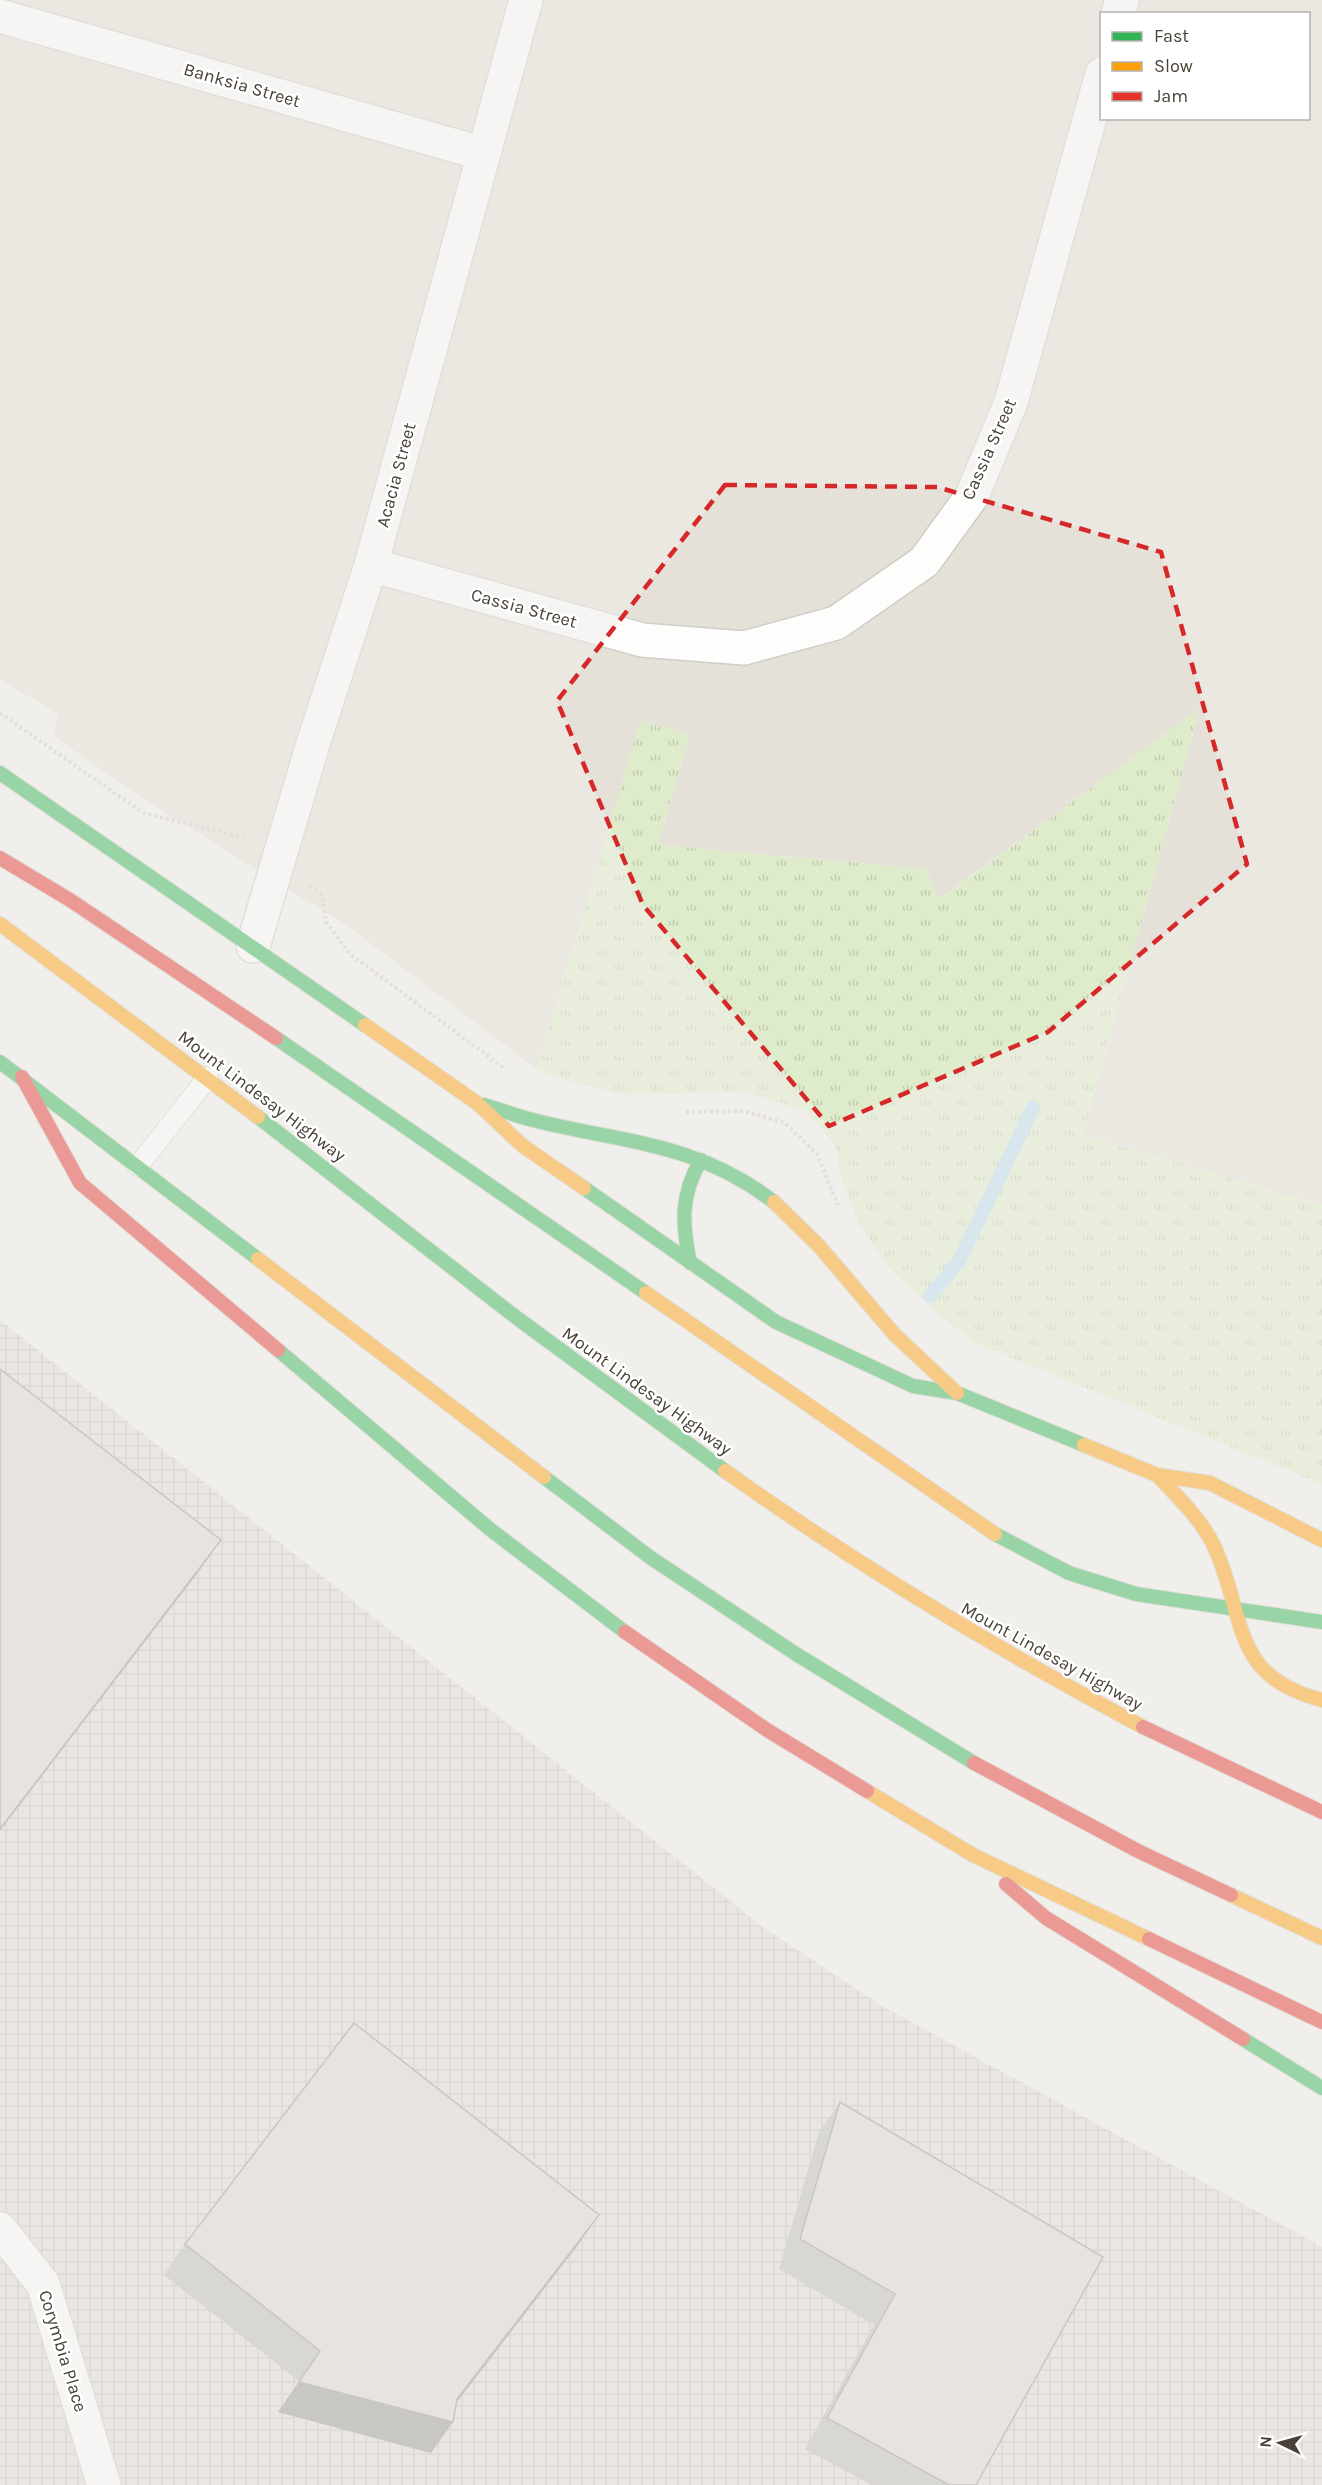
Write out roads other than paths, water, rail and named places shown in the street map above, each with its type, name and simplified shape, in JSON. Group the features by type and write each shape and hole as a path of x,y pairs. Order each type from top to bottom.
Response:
{"main road":[{"path":"0,773 477,1103 523,1146 776,1322 913,1386 957,1393 1157,1475 1210,1483 1322,1540"},
{"path":"0,858 70,900 273,1035 892,1463 959,1513 1054,1566 1093,1581 1156,1598 1233,1607 1322,1622"},
{"name":"Mount Lindesay Highway","path":"0,924 208,1077 551,1343 693,1449 830,1543 958,1625 1096,1703 1226,1770 1322,1812"},
{"path":"0,1062 651,1558 796,1654 971,1762 1138,1851 1322,1938"},
{"path":"22,1077 80,1183 491,1530 621,1629 767,1730 973,1855 1322,2022"},
{"path":"477,1103 537,1121 658,1144 701,1160 747,1183 773,1201 819,1245 894,1334 957,1393"},
{"path":"690,1263 681,1215 683,1195 701,1160"},
{"path":"1157,1475 1197,1517 1213,1546 1225,1575 1240,1632 1252,1656 1268,1676 1290,1690 1322,1700"},
{"path":"973,1855 1046,1918 1322,2088"}],"street":[{"name":"Acacia Street","path":"253,946 313,744 371,566 526,0"},
{"name":"Banksia Street","path":"0,16 484,154"},
{"name":"Cassia Street","path":"371,566 642,640 744,648 836,623 924,562 972,496 1011,402 1100,78"},
{"name":"Corymbia Place","path":"0,2229 43,2284 104,2485"}],"lane":[{"path":"138,1166 208,1077"}],"waterway":[{"path":"930,1296 959,1261 1033,1108"}]}
